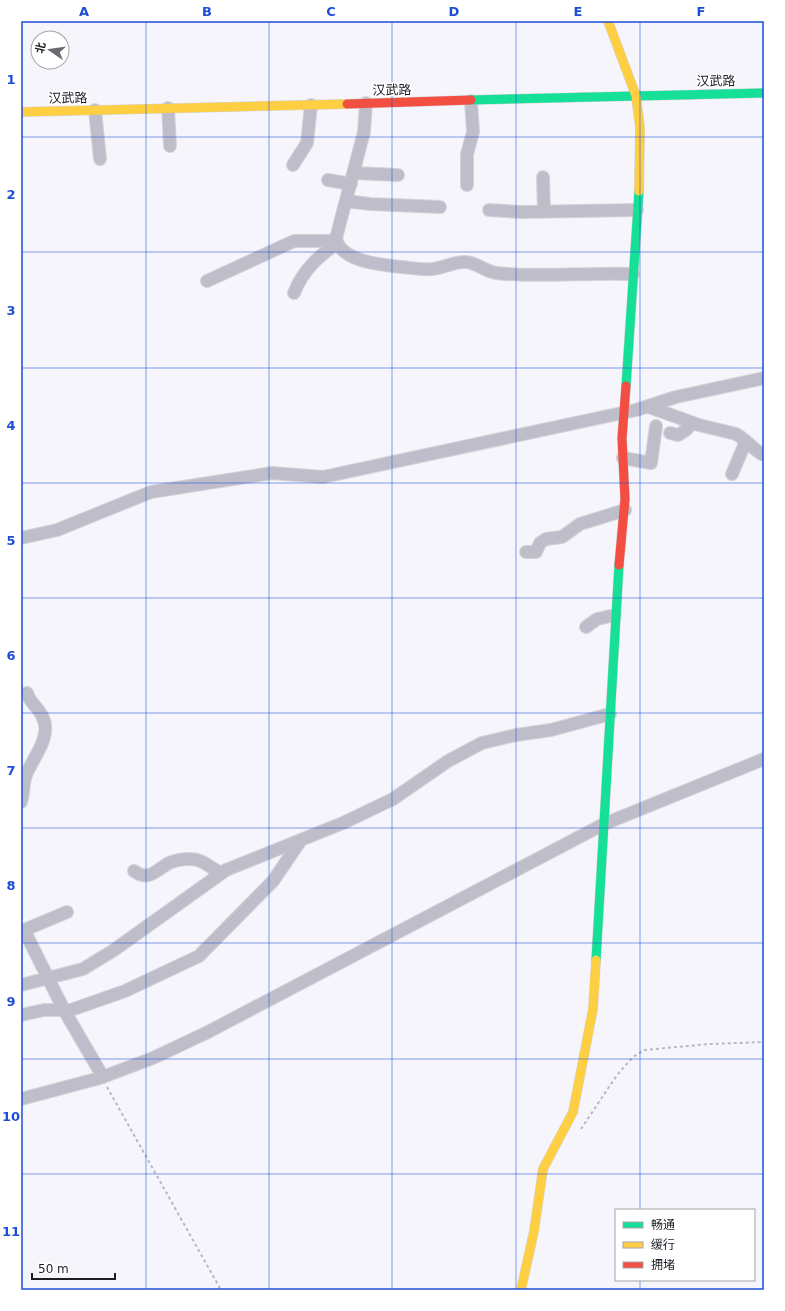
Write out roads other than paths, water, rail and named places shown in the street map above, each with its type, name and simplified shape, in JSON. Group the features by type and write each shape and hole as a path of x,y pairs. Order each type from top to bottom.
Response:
{"street":[{"path":"521,1290 534,1231 543,1169 573,1112 593,1009 615,615 625,510 622,438 640,142 636,96 608,21"},
{"name":"汉武路","path":"21,112 764,93"},
{"path":"468,185 467,154 473,132 471,100"},
{"path":"294,293 308,267 337,242 364,132 366,103"},
{"path":"293,165 307,143 311,105"},
{"path":"168,108 170,146"},
{"path":"95,110 100,159"},
{"path":"328,180 398,175"},
{"path":"543,177 544,211"},
{"path":"346,201 370,204 440,207"},
{"path":"490,210 637,210"},
{"path":"207,280 294,241 337,242 359,260 385,265 428,270 465,262 472,262 482,268 496,273 561,275 602,273 633,274"},
{"path":"21,538 58,530 151,492 272,473 323,477 624,411 649,407 660,401 764,378"},
{"path":"649,407 692,423 736,434 764,455"},
{"path":"670,433 678,435 686,430 692,423"},
{"path":"623,458 651,463 656,426"},
{"path":"732,474 746,441"},
{"path":"526,552 536,552 540,543 546,539 562,537 580,524 625,510"},
{"path":"586,627 597,619 615,615"},
{"path":"21,802 23,776 37,755 46,728 43,717 29,701 27,693"},
{"path":"21,985 83,969 114,950 221,873 260,855 343,823 393,799 448,761 482,743 516,735 551,730 610,714"},
{"path":"21,1099 103,1077 153,1058 206,1033 604,824 764,759"},
{"path":"21,1015 44,1010 64,1011 125,991 199,956 273,881 300,840"},
{"path":"134,871 140,876 151,876 168,864 192,859 201,860 221,873"},
{"path":"68,912 22,930 27,936 49,978 64,1011 103,1077"}]}
